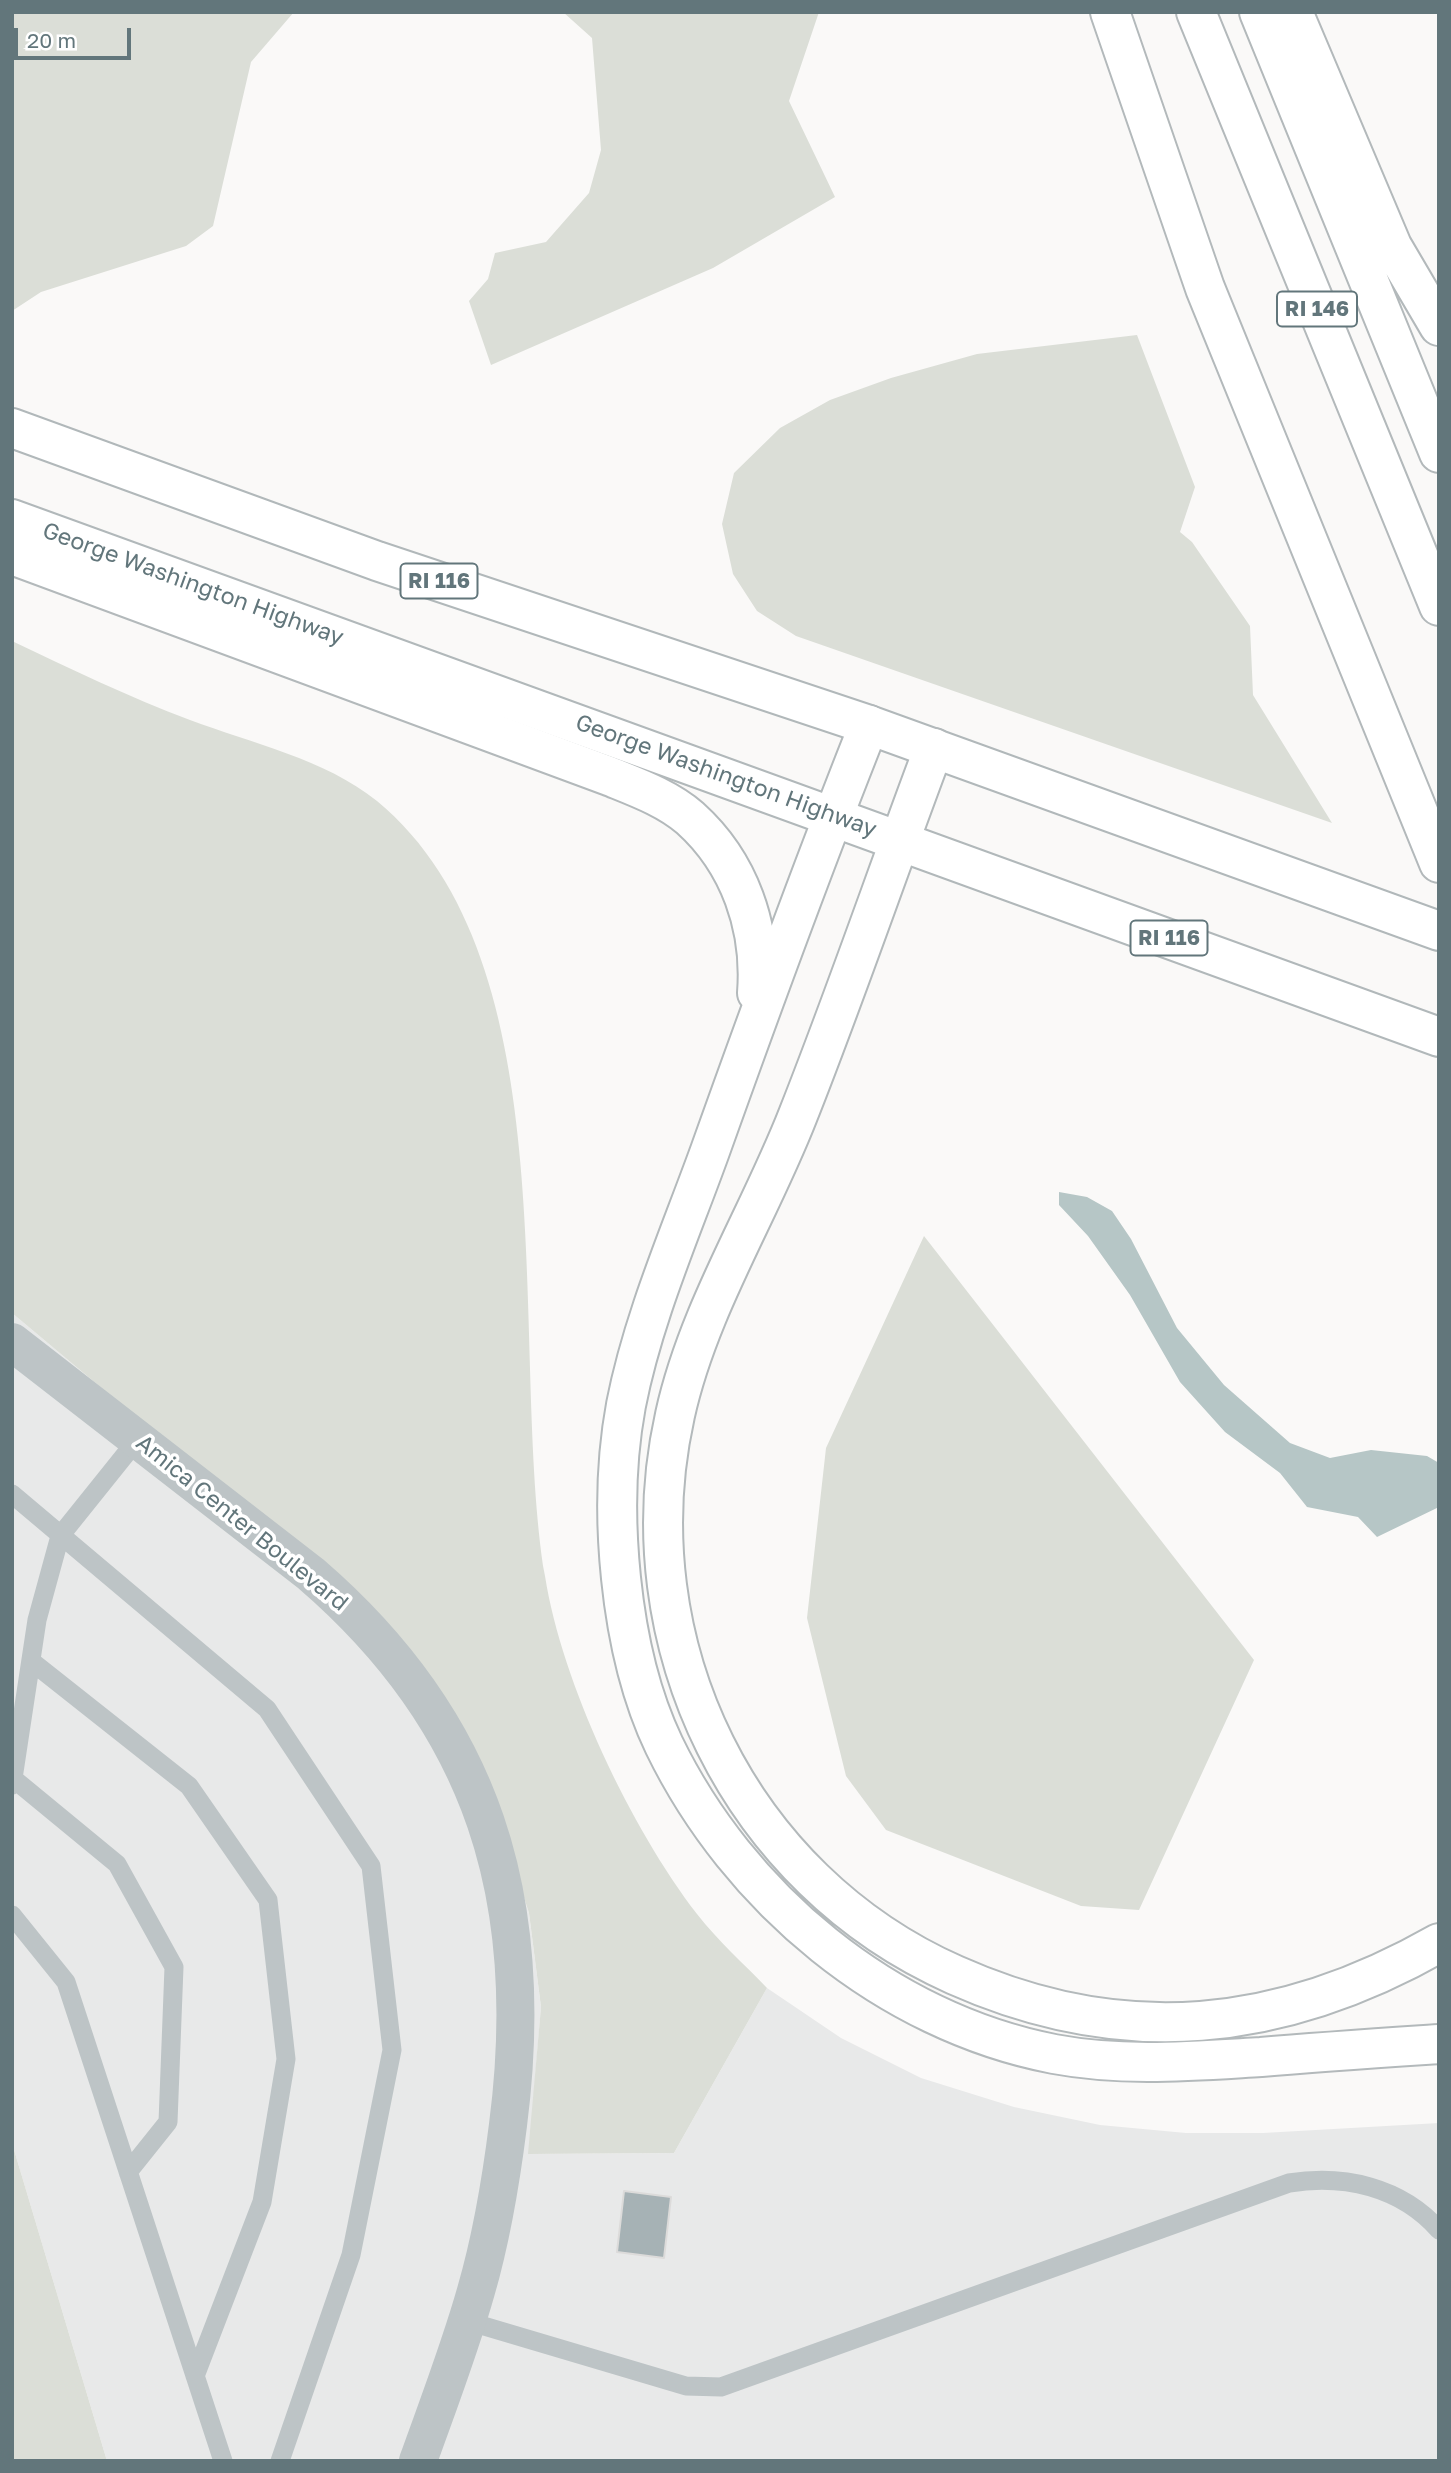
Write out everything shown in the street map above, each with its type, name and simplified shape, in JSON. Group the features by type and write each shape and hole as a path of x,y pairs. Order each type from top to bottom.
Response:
{"main road":[{"path":"1110,12 1205,288 1434,850"},
{"name":"RI 146","path":"1196,12 1439,606"},
{"name":"RI 146","path":"1259,12 1439,453"},
{"path":"1293,12 1392,246 1439,326"},
{"name":"RI 116","path":"12,428 377,561 869,725 1439,931"},
{"name":"George Washington Highway","path":"12,519 900,839 1439,1037"},
{"path":"12,555 609,776 664,801 688,817 709,838 726,860 749,910 759,970 749,1044"},
{"path":"869,725 749,1044 637,1361 620,1452 620,1539 637,1665 664,1744 707,1818 748,1870 785,1910 851,1966 928,2011 1010,2043 1101,2061 1151,2063 1439,2044"},
{"path":"934,748 800,1110 703,1329 676,1412 667,1454 664,1497 666,1578 678,1655 705,1727 723,1762 766,1824 817,1882 848,1909 878,1933 948,1972 1026,2003 1066,2014 1149,2022 1245,2016 1294,2006 1341,1991 1439,1942"}],"street":[{"name":"Amica Center Boulevard","path":"12,1342 311,1574 376,1635 411,1680 447,1735 481,1808 508,1900 517,2008 514,2077 500,2185 484,2263 467,2321 418,2461"}],"lane":[{"path":"128,2172 167,2122 174,1967 117,1864 14,1782 37,1620 60,1536 137,1440"},
{"path":"12,1494 267,1709 371,1867 392,2050 351,2255 280,2461"},
{"path":"31,1661 189,1786 268,1900 286,2059 262,2202 195,2376"},
{"path":"12,1915 66,1982 223,2461"},
{"path":"467,2321 686,2386 721,2387 1289,2183 1332,2180 1374,2187 1406,2203 1439,2230"}],"shaded area":[{"path":"12,12 294,12 251,62 213,226 186,246 41,292 12,311"},
{"path":"563,12 819,12 789,101 835,197 713,268 491,365 469,301 488,279 495,253 546,242 589,193 601,150 592,38"},
{"path":"1137,335 1195,487 1180,532 1192,542 1250,626 1253,695 1332,823 796,636 757,611 733,574 722,524 734,473 780,428 830,400 891,378 977,354"},
{"path":"12,641 145,702 287,753 357,786 377,801 439,871 481,958 507,1057 521,1164 535,1484 545,1576 554,1618 583,1708 624,1798 648,1840 697,1914 767,1988 674,2153 528,2154 541,2007 529,1913 499,1822 303,1557 12,1313"},
{"path":"1059,1192 1087,1197 1112,1211 1131,1239 1177,1328 1224,1385 1290,1443 1330,1458 1371,1450 1427,1456 1439,1463 1439,1507 1377,1537 1358,1517 1307,1507 1280,1473 1225,1432 1180,1382 1130,1295 1088,1236 1059,1205"},
{"path":"924,1236 1254,1660 1139,1910 1081,1906 886,1830 846,1776 807,1618 826,1448"},
{"path":"12,1313 303,1557 499,1822 529,1913 541,2007 529,2154 674,2153 767,1988 841,2038 921,2078 1014,2107 1100,2125 1186,2133 1263,2133 1439,2123 1439,2461 107,2461 12,2143"},
{"path":"12,2143 107,2461 12,2461"}],"building":[{"path":"624,2191 671,2197 664,2258 617,2252"}]}
